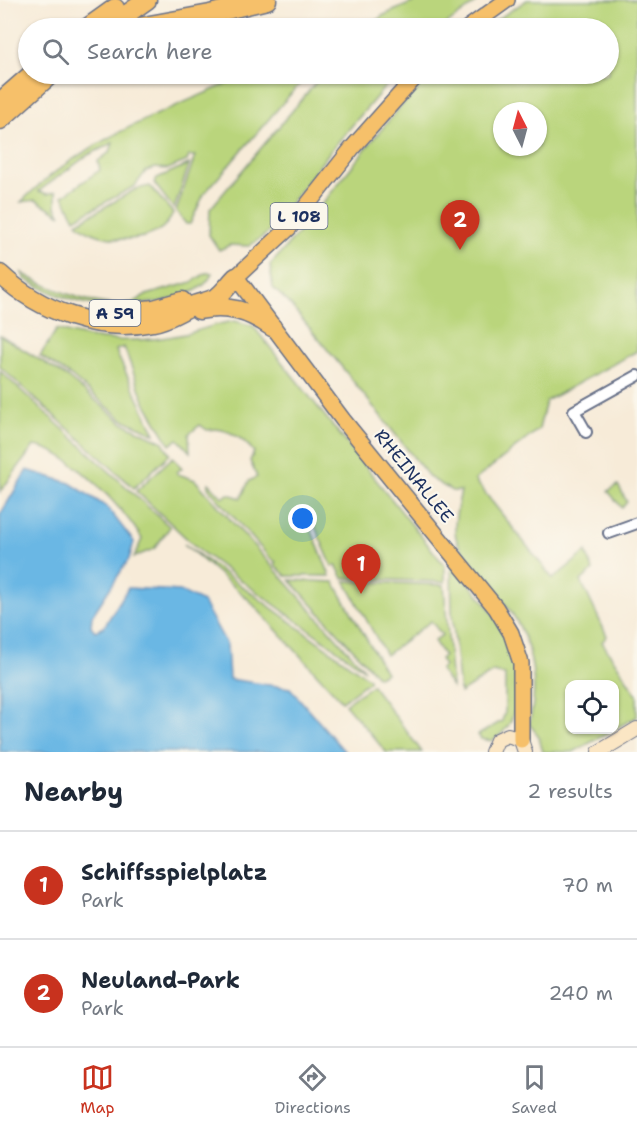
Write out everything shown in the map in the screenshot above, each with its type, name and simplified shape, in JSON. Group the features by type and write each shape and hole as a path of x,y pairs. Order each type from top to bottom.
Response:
{"highway":[{"path":"101,18 126,0"},
{"path":"121,18 147,0"},
{"path":"188,18 267,0"},
{"path":"0,102 30,84"},
{"path":"0,120 36,84"},
{"name":"A 59","path":"0,267 22,286 57,302 78,308 116,313 154,309 179,302 236,277"},
{"name":"A 59","path":"0,277 45,307 93,321 148,323 174,315"},
{"path":"174,315 217,297 236,277"},
{"path":"174,315 212,307 230,308 256,316 272,327"}],"main road":[{"path":"482,18 507,0"},
{"name":"L 108","path":"236,277 289,228 359,140 408,84"},
{"name":"RHEINALLEE","path":"236,277 343,420 496,608 511,633 521,663 522,687 518,742 497,740 492,752"},
{"path":"599,752 637,729"}],"street":[{"path":"586,432 574,411 637,376"},
{"path":"609,533 637,523"}],"green space":[{"path":"418,0 480,0 455,18 380,18"},
{"path":"527,0 637,0 637,351 546,401 539,429 475,480 553,579 586,552 593,570 581,581 607,636 602,642 637,695 637,717 619,726 619,680 565,680 565,734 607,734 573,752 543,752 538,735 529,724 534,681 529,652 512,613 468,559 457,541 455,523 461,491 452,491 430,478 341,366 288,302 273,288 270,265 422,84 619,84 619,18 499,18"},
{"path":"226,84 299,84 204,194 190,224 186,224 176,211 195,156 189,156 187,161 168,169 154,168 146,171 135,186 75,219 63,196 100,170 98,161 110,152 113,143 88,155 39,191 47,194 56,192 56,207 61,215 36,200 21,202 46,179 72,160 158,114"},
{"path":"315,84 387,84 332,149 268,233 249,246 230,245 219,250 209,235 210,209"},
{"path":"189,164 174,209 154,183 157,178"},
{"path":"150,186 173,213 166,224 156,232 129,239 114,238 100,236 77,223 136,189"},
{"path":"22,273 47,286 82,299 118,304 132,302 143,296 192,282 206,273 212,273 205,283 193,292 177,298 119,306 89,304 64,297 25,279"},
{"path":"235,321 253,326 445,566 445,582 343,578 336,565 332,566 312,520 308,521 330,576 286,576 274,564 276,562 208,488 209,483 223,498 228,494 241,498 249,481 257,477 250,461 254,452 245,442 234,434 221,430 207,430 200,425 189,434 190,452 178,439 170,445 144,401 124,347 116,350 118,356 155,434 122,419 71,376 40,356 57,329 88,337 137,340 185,334"},
{"path":"0,335 66,376 123,423 163,442 170,454 134,488 0,367"},
{"path":"0,371 170,527 154,549 134,557 142,539 123,512 79,469 48,450 34,446 0,492"},
{"path":"173,457 182,468 177,472 178,474 195,480 365,670 200,551 136,491"},
{"path":"618,485 627,502 622,508 608,491"},
{"path":"184,544 369,681 342,701 248,599"},
{"path":"451,564 499,622 512,654 516,694 514,709 508,726 492,741 481,739 478,735 502,721 505,712 505,675 493,672 460,693 452,615"},
{"path":"290,580 334,582 386,673 378,677"},
{"path":"345,581 444,585 452,687 440,670 444,666 440,659 444,656 434,641 442,635 431,621 386,655"},
{"path":"372,685 422,752 386,752 345,704"}],"water":[{"path":"27,470 70,483 107,507 134,542 129,559 92,616 91,626 95,631 104,627 128,588 180,591 203,602 227,645 229,679 290,688 345,752 0,752 0,515"}],"place":[{"name":"Neuland-Park","path":"460,250"},
{"name":"Schiffsspielplatz","path":"361,594"}]}
